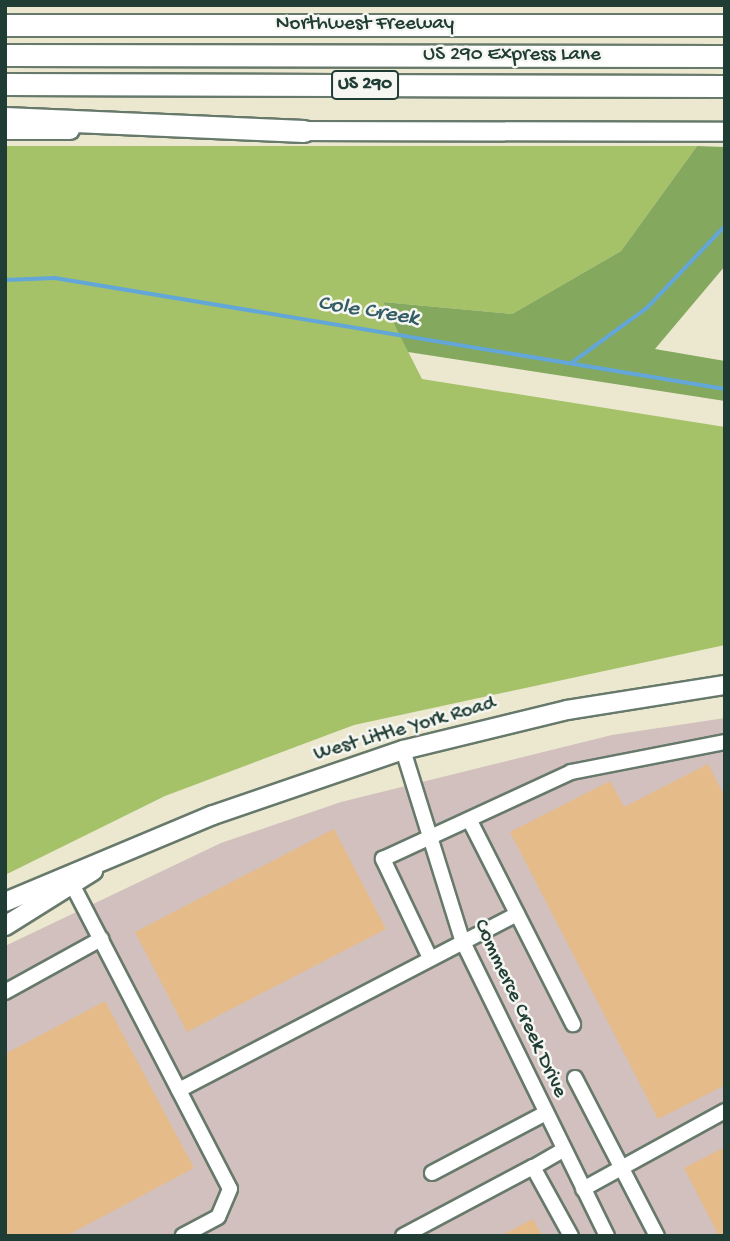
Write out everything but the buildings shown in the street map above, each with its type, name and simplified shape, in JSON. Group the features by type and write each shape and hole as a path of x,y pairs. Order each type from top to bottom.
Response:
{"highway":[{"name":"Northwest Freeway","path":"5,25 725,24"},
{"name":"US 290 Express Lane","path":"5,55 725,56"},
{"name":"US 290","path":"5,84 725,86"},
{"path":"5,118 304,131"}],"main road":[{"path":"5,130 725,132"},
{"name":"West Little York Road","path":"5,902 213,815 403,750 567,710 725,685"},
{"name":"West Little York Road","path":"5,926 74,886 110,859"}],"street":[{"path":"430,958 383,865 386,857 431,840 571,772 725,742"},
{"name":"Commerce Creek Drive","path":"403,750 462,940 544,1114 607,1236"},
{"path":"470,821 573,1024"},
{"path":"74,886 230,1189 218,1217 183,1236"},
{"path":"179,1090 516,914"},
{"path":"5,992 101,939"},
{"path":"575,1078 657,1236"},
{"path":"583,1189 725,1111"},
{"path":"432,1173 544,1114"},
{"path":"403,1236 563,1150"},
{"path":"533,1167 571,1236"}],"shaded area":[{"path":"725,718 725,1236 5,1236 5,946 221,843 341,802 612,735"}],"green space":[{"path":"5,146 697,146 621,251 512,314 383,302 422,379 725,427 725,645 354,725 165,796 5,875"},
{"path":"697,146 725,147 725,266 655,349 725,361 725,401 408,352 383,302 512,314 621,251"}],"waterway":[{"path":"573,362 647,308 725,226"},
{"name":"Cole Creek","path":"5,280 55,278 725,389"}]}
